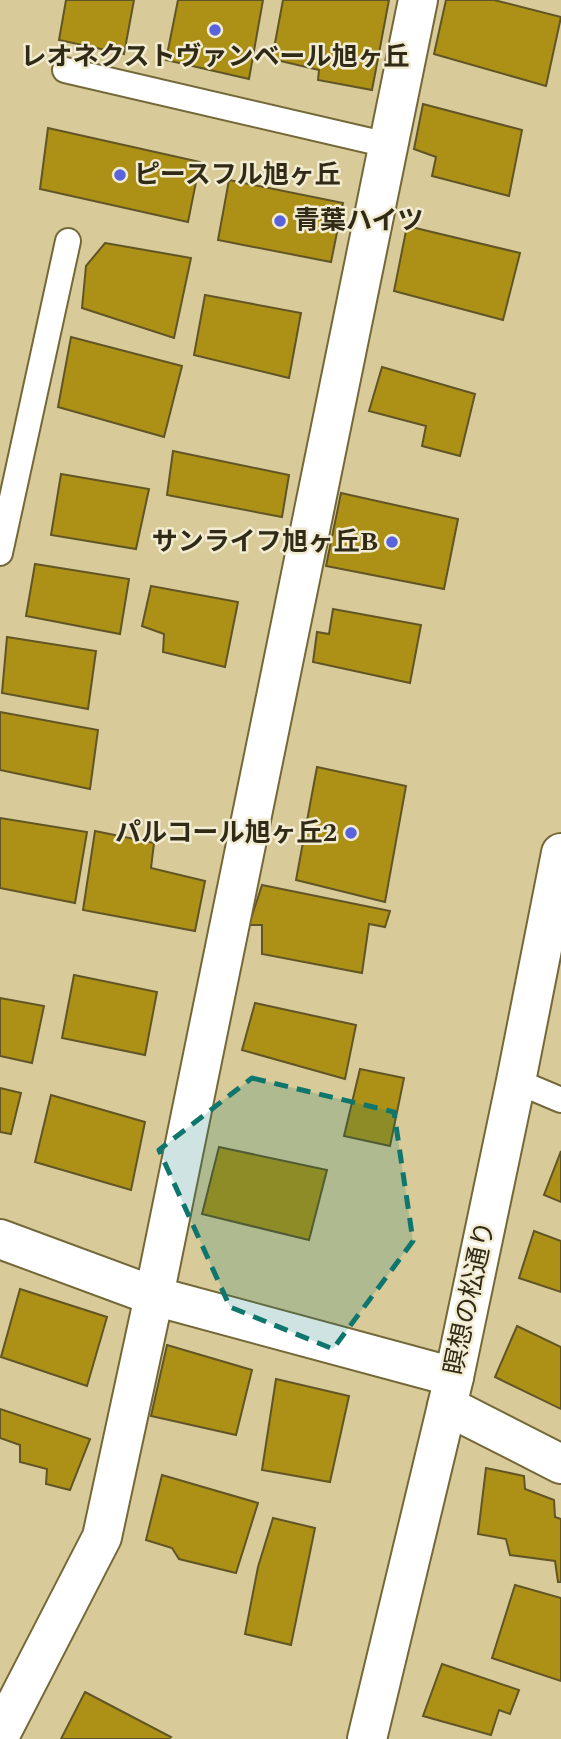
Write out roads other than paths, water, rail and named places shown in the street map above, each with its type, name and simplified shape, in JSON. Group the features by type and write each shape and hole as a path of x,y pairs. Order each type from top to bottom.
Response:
{"street":[{"path":"0,1735 102,1537 154,1296 418,0"},
{"name":"瞑想の松通り","path":"367,1739 450,1391 561,853"},
{"path":"0,1239 154,1296 450,1391 561,1464"}],"lane":[{"path":"65,70 388,145"},
{"path":"0,553 68,241"},
{"path":"516,1081 561,1100"}],"place":[{"name":"レオネクストヴァンベール旭ヶ丘","path":"215,30"},
{"name":"ピースフル旭ヶ丘","path":"120,175"},
{"name":"青葉ハイツ","path":"280,221"},
{"name":"サンライフ旭ヶ丘B","path":"392,542"},
{"name":"パルコール旭ヶ丘2","path":"351,833"}]}
